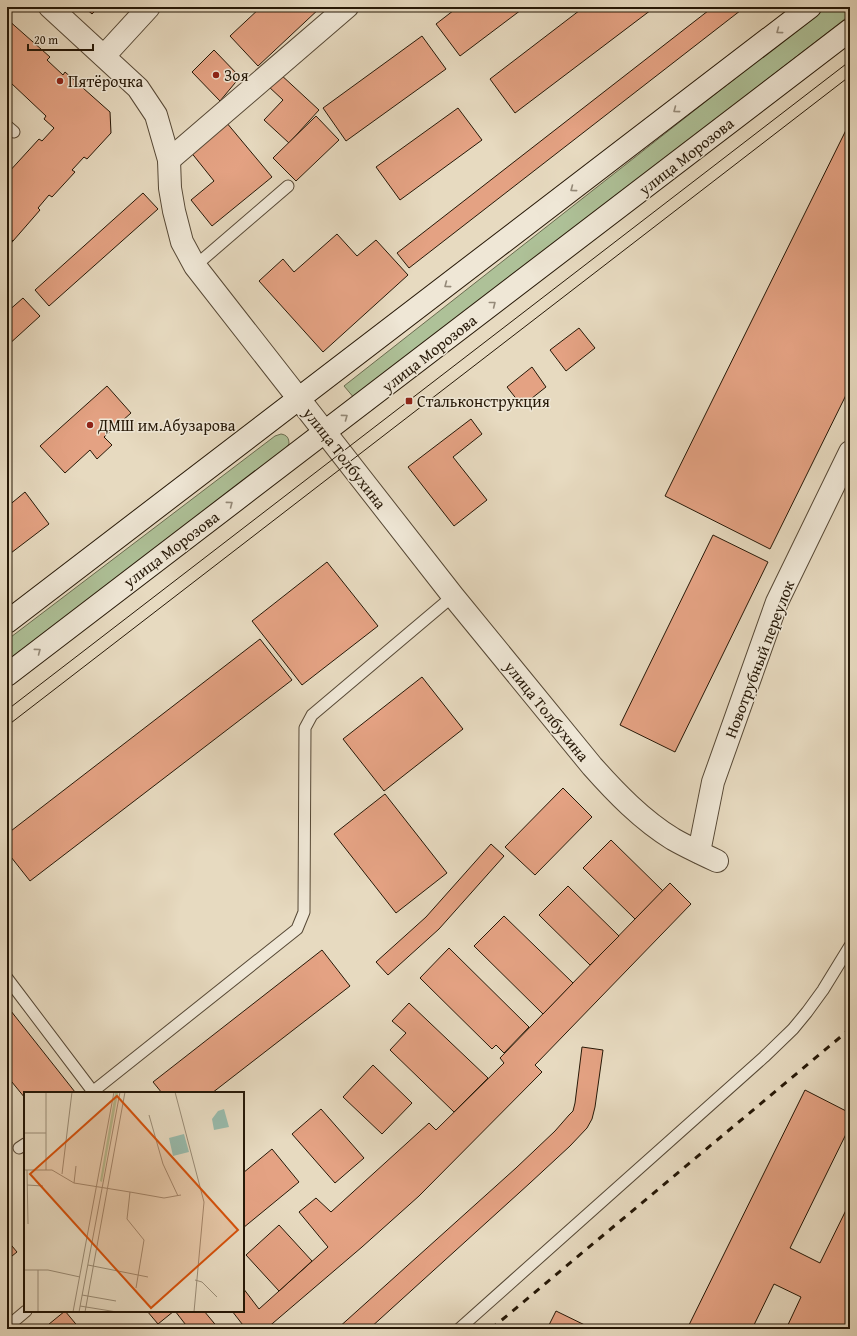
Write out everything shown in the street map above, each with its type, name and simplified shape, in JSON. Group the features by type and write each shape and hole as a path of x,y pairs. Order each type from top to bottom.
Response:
{"main road":[{"name":"улица Толбухина","path":"50,7 138,88 156,115 169,160 170,188 182,242 195,266 298,399 453,596 587,760 616,792 641,816 672,838 708,856"},
{"path":"104,56 149,7"},
{"path":"169,160 347,7"},
{"path":"7,622 810,7"},
{"name":"улица Морозова","path":"7,675 850,30"},
{"name":"Новотрубный переулок","path":"708,856 713,782 777,602 850,452"}],"lane":[{"path":"195,266 288,186"},
{"path":"93,1092 296,929 304,912 305,728 312,715 453,596"},
{"path":"459,1329 793,1029 823,990 850,946"},
{"path":"7,978 91,1092"},
{"path":"7,1326 25,1312"}],"green space":[{"path":"826,7 850,7 850,15 355,399 344,386"},
{"path":"281,434 285,435 289,440 289,444 285,449 7,663 7,640 275,436"}],"building":[{"path":"84,7 99,7 92,14"},
{"path":"261,7 321,7 258,66 230,36"},
{"path":"458,7 525,7 460,56 436,24"},
{"path":"584,7 655,7 515,113 490,79"},
{"path":"713,7 745,7 409,268 397,253"},
{"path":"7,19 50,57 47,60 63,75 65,72 110,112 111,133 87,159 84,157 72,170 75,172 52,197 49,195 38,208 40,210 13,241 7,235 7,174 39,139 42,141 54,128 44,119 46,116 11,83 7,87"},
{"path":"422,36 446,69 346,141 323,108"},
{"name":"Зоя","path":"214,50 240,77 220,101 192,72"},
{"path":"279,73 319,110 289,143 264,120 283,100 268,86"},
{"path":"458,108 482,140 400,200 376,167"},
{"path":"316,116 339,140 296,181 273,158"},
{"path":"226,122 272,177 212,226 191,200 214,181 190,151"},
{"path":"850,122 850,387 770,549 665,496"},
{"path":"143,193 158,209 49,306 35,290"},
{"path":"337,234 357,256 376,240 408,275 323,352 259,281 283,259 294,272"},
{"path":"7,236 13,241 7,248"},
{"path":"23,298 40,316 7,346 7,312"},
{"path":"579,328 595,348 566,371 550,350"},
{"path":"532,367 546,387 522,406 507,387"},
{"name":"ДМШ им.Абузарова","path":"107,386 131,413 104,437 112,445 97,459 90,450 65,473 40,446"},
{"path":"471,419 482,434 453,457 487,500 454,526 408,467"},
{"path":"25,492 49,524 7,556 7,507"},
{"path":"713,535 768,562 675,752 620,725"},
{"path":"327,562 378,626 302,685 252,621"},
{"path":"260,639 292,680 30,881 7,852 7,834"},
{"path":"422,677 463,729 384,791 343,739"},
{"path":"563,788 592,817 535,875 505,847"},
{"path":"385,794 447,873 396,913 334,834"},
{"path":"611,840 663,891 635,919 583,868"},
{"path":"491,844 504,856 439,929 388,975 376,962 426,917"},
{"path":"670,883 691,904 535,1065 542,1072 419,1196 266,1329 246,1329 233,1312 244,1312 244,1289 259,1309 328,1247 299,1212 316,1198 331,1212 429,1123 436,1130 504,1063 500,1058"},
{"path":"568,886 619,936 590,965 539,915"},
{"path":"504,916 573,983 543,1014 474,946"},
{"path":"449,948 529,1027 504,1053 496,1045 492,1049 420,978"},
{"path":"322,950 350,986 213,1092 161,1092 153,1082"},
{"path":"409,1003 488,1078 454,1112 390,1050 406,1033 392,1021"},
{"path":"7,1006 75,1092 24,1092 24,1097 7,1076"},
{"path":"582,1047 603,1050 595,1107 592,1119 587,1128 530,1183 369,1329 337,1329 516,1168 555,1131 573,1111"},
{"path":"373,1065 412,1103 382,1134 343,1097"},
{"path":"805,1090 850,1113 850,1126 790,1248 820,1263 850,1202 850,1329 786,1329 801,1297 774,1284 752,1329 687,1329"},
{"path":"321,1109 364,1158 335,1183 292,1134"},
{"path":"272,1149 299,1182 244,1227 244,1172"},
{"path":"279,1225 312,1261 279,1291 246,1255"},
{"path":"7,1240 17,1252 7,1260"},
{"path":"556,1311 593,1329 547,1329"},
{"path":"64,1312 66,1312 80,1329 43,1329"},
{"path":"148,1312 173,1312 158,1324"},
{"path":"176,1312 205,1312 219,1329 189,1329"}],"tram line":[{"path":"7,710 850,61"},
{"path":"7,726 850,76"}],"railway":[{"path":"491,1329 850,1029"}],"place":[{"name":"Зоя","path":"216,75"},
{"name":"Пятёрочка","path":"60,81"},
{"name":"Стальконструкция","path":"409,401"},
{"name":"ДМШ им.Абузарова","path":"90,425"}]}
